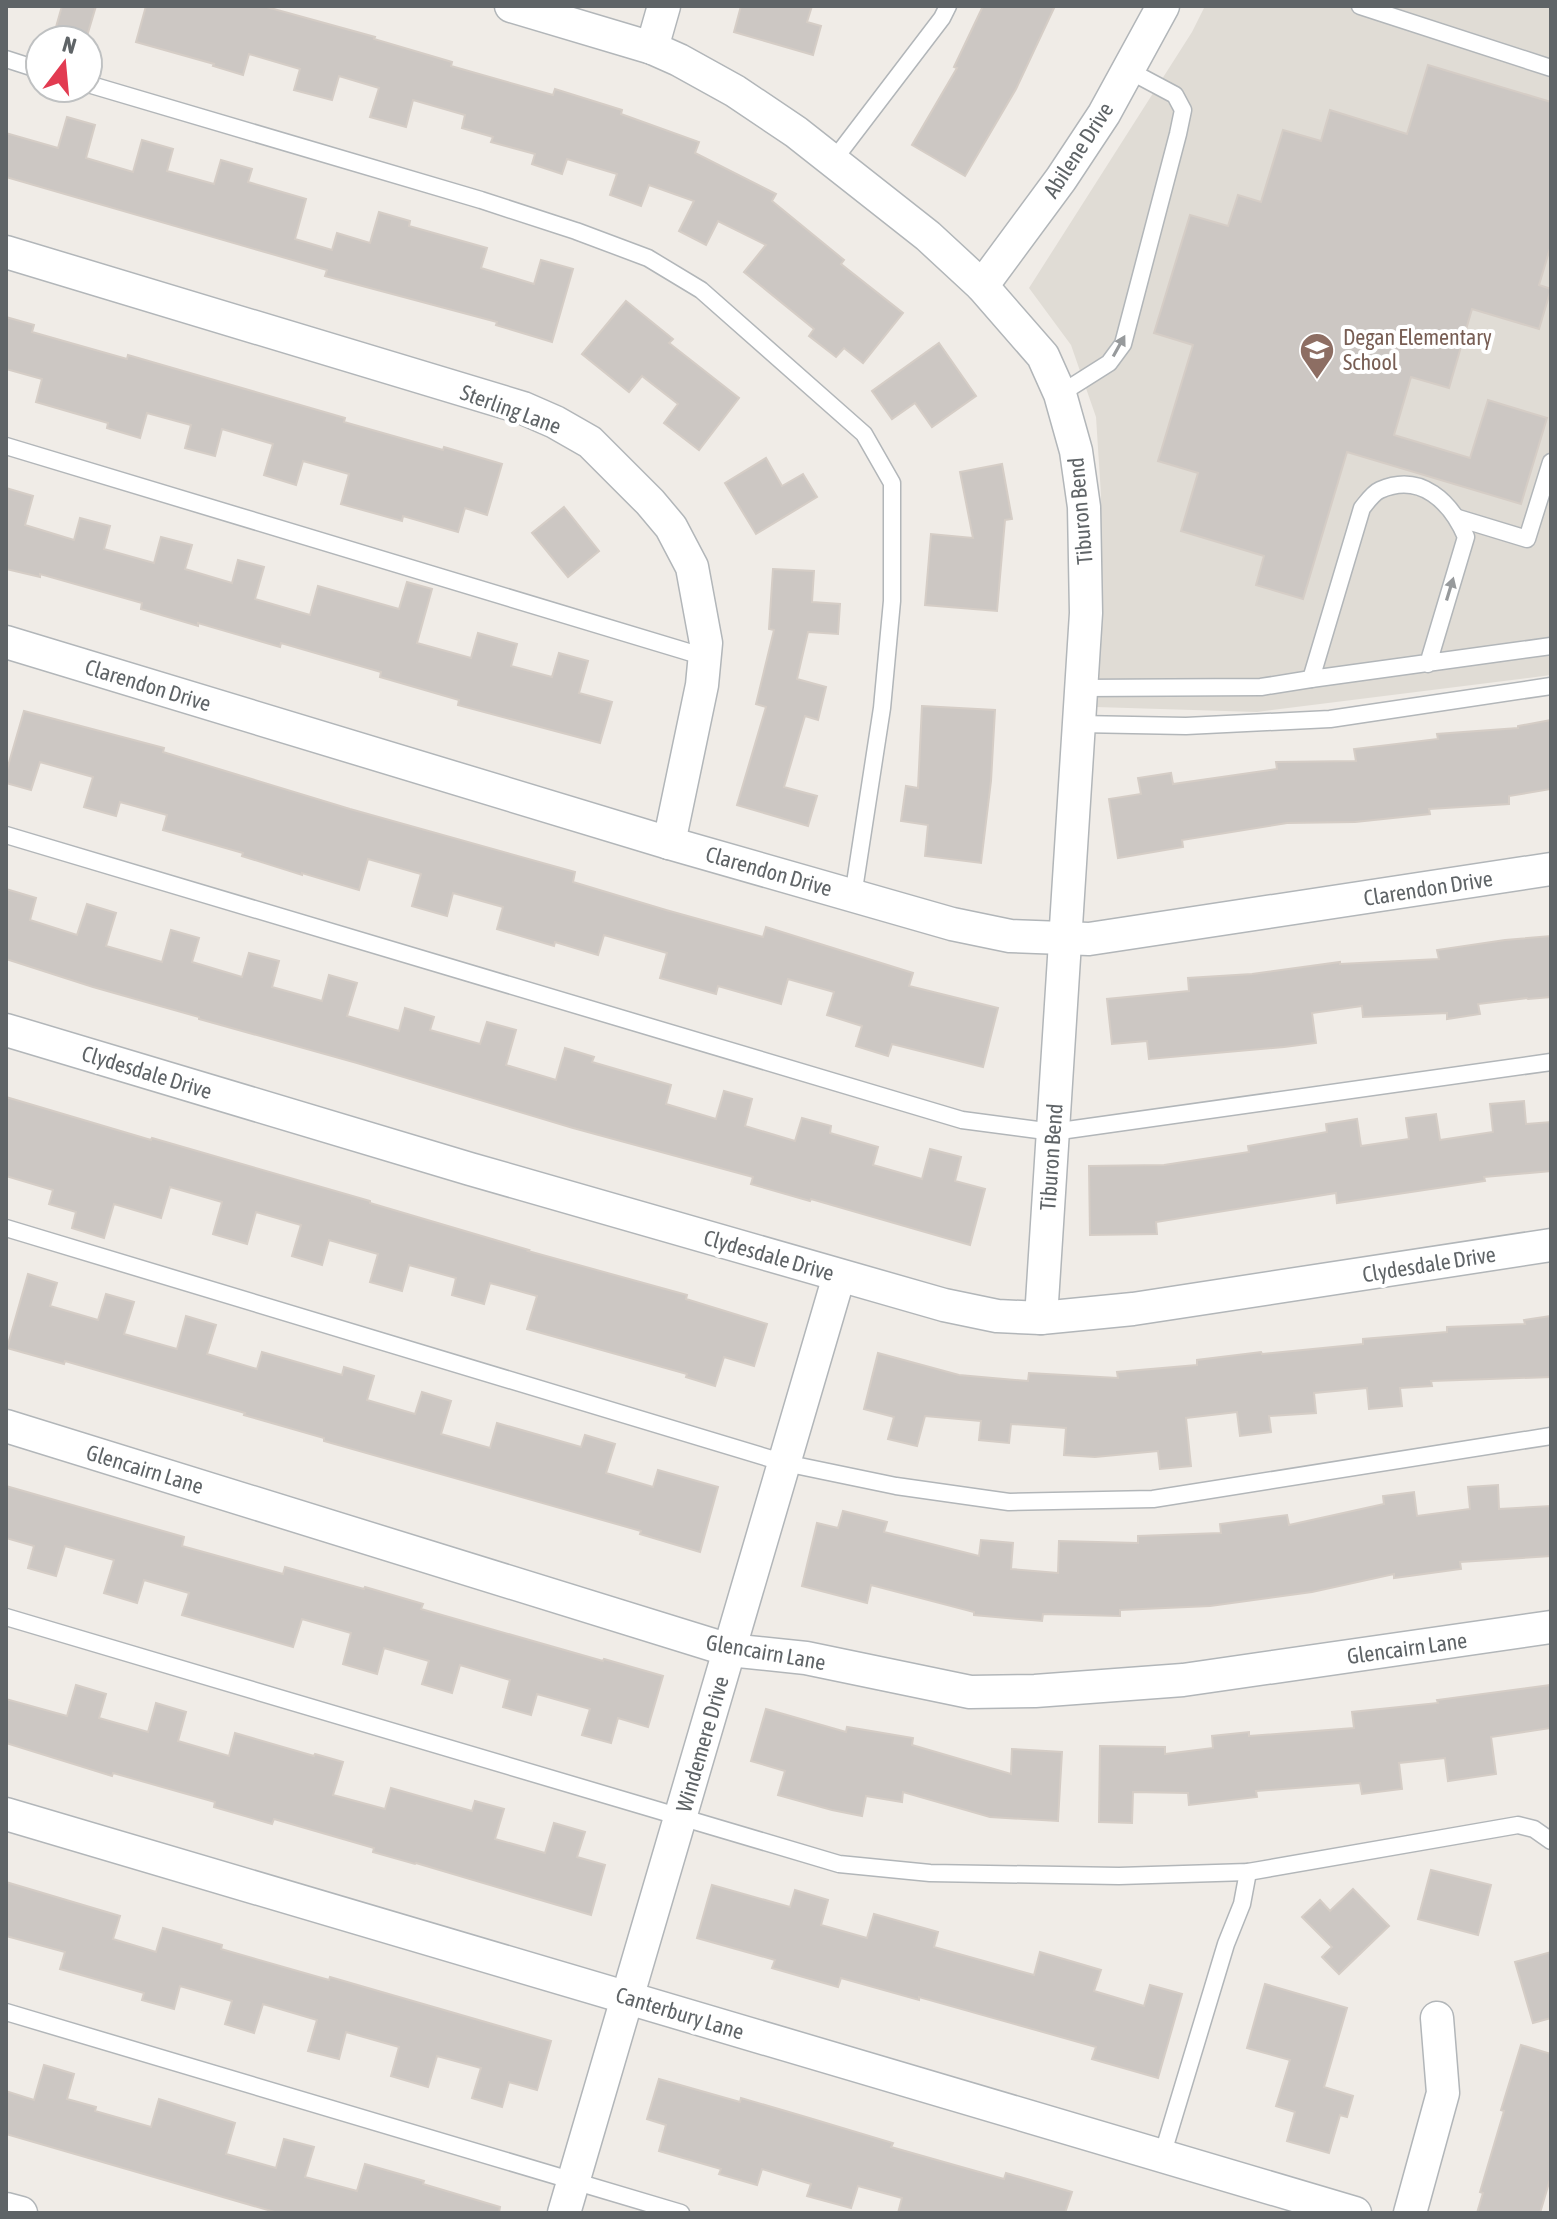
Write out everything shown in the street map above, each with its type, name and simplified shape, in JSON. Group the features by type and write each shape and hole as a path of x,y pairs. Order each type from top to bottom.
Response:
{"street":[{"name":"Tiburon Bend","path":"511,6 652,48 735,91 796,132 928,236 982,286 1043,356 1060,394 1076,451 1084,507 1086,613 1041,1318"},
{"path":"652,48 664,6"},
{"name":"Abilene Drive","path":"982,286 1061,179 1104,114 1163,6"},
{"name":"Sterling Lane","path":"6,252 523,408 590,442 671,527 692,567 706,643 705,657 669,843"},
{"name":"Clarendon Drive","path":"6,642 669,843 952,924 1010,936 1089,939 1551,869"},
{"name":"Clydesdale Drive","path":"6,1030 839,1276 997,1316 1041,1318 1133,1309 1551,1245"},
{"name":"Windemere Drive","path":"564,2213 839,1276"},
{"name":"Glencairn Lane","path":"6,1426 729,1650 806,1658 970,1692 1035,1691 1183,1680 1551,1627"},
{"name":"Canterbury Lane","path":"6,1814 1355,2213"},
{"path":"1410,2213 1443,2093 1437,2018"},
{"path":"6,2209 21,2213"}],"lane":[{"path":"833,161 948,6"},
{"path":"1360,6 1551,68"},
{"path":"1060,394 1109,363 1123,344 1178,134 1183,110 1175,95 1128,70"},
{"path":"104,89 481,200 648,258 701,290 864,434 892,483 892,601 882,708 853,896"},
{"path":"6,446 705,657"},
{"path":"1458,518 1527,539 1545,503 1551,462"},
{"path":"1311,679 1362,508 1378,490 1407,484 1439,495 1458,518 1466,537 1428,664"},
{"path":"1081,688 1261,687 1551,646"},
{"path":"1079,724 1186,726 1330,719 1551,686"},
{"path":"6,835 962,1120 1053,1132 1551,1062"},
{"path":"6,1228 785,1463 896,1486 1009,1502 1153,1499 1551,1436"},
{"path":"6,1617 839,1864 930,1873 1119,1876 1248,1872 1518,1825 1534,1829 1551,1841"},
{"path":"1162,2156 1226,1944 1242,1904 1248,1872"},
{"path":"6,2012 681,2213"}],"shaded area":[{"name":"Degan Elementary School","path":"1205,6 1551,6 1551,675 1257,712 1096,707 1101,495 1096,417 1071,345 1029,288 1192,32"}],"building":[{"path":"62,6 96,6 91,24 57,24"},
{"path":"146,6 263,6 375,37 452,62 451,66 553,95 555,89 622,110 621,114 699,142 695,153 776,194 772,201 844,260 841,264 903,313 863,363 844,348 836,357 809,336 814,329 744,272 766,245 718,221 706,245 679,231 694,201 649,185 641,206 610,195 617,174 567,159 562,174 532,164 535,154 491,142 493,137 462,128 465,115 413,100 406,127 370,117 379,88 339,76 332,100 294,90 300,69 249,54 243,75 136,42"},
{"path":"741,6 812,6 807,22 821,26 813,55 734,32"},
{"path":"983,6 1055,6 1016,89 965,176 912,145 957,68 954,67"},
{"path":"1428,65 1551,102 1551,245 1539,285 1551,289 1539,329 1472,309 1449,388 1411,377 1394,435 1470,458 1488,400 1547,418 1521,504 1347,452 1303,599 1256,585 1264,556 1181,531 1198,473 1158,461 1193,345 1154,333 1190,215 1228,226 1238,195 1261,202 1283,130 1321,141 1330,110 1407,134"},
{"path":"67,117 95,125 86,158 133,172 142,140 173,149 167,171 214,184 221,160 252,169 248,182 306,199 295,239 332,250 337,233 370,243 379,212 410,221 409,226 487,248 481,268 534,284 541,260 573,269 552,342 496,325 497,322 325,276 327,270 6,177 6,133 58,148"},
{"path":"626,301 673,339 669,343 739,398 699,450 664,423 678,404 642,376 629,392 582,354"},
{"path":"6,317 34,325 32,332 127,359 128,355 345,418 344,422 502,464 487,515 465,508 458,532 403,516 402,521 341,504 349,474 303,461 296,485 264,475 273,444 222,429 215,456 185,448 191,425 147,413 140,438 107,428 108,423 36,402 42,379 6,369"},
{"path":"939,343 976,396 932,427 915,403 892,419 872,391"},
{"path":"766,458 782,486 803,474 817,497 756,534 725,483"},
{"path":"1002,464 1012,519 1005,520 997,611 925,605 931,534 973,538 960,472"},
{"path":"6,488 33,496 25,525 74,540 80,518 110,526 104,549 154,563 161,537 192,545 185,569 232,583 238,560 264,567 255,599 310,615 318,586 399,609 407,582 432,589 417,643 471,658 478,633 517,644 511,666 552,677 559,653 588,661 579,693 612,702 600,743 458,705 459,700 380,677 381,672 281,643 280,647 198,623 198,626 141,609 142,603 40,574 40,577 6,569"},
{"path":"564,507 599,551 568,577 532,533"},
{"path":"773,569 814,571 812,602 840,604 838,634 808,632 797,679 826,687 818,720 805,716 784,787 817,796 808,826 737,805 766,707 756,704 774,630 769,629"},
{"path":"922,706 995,710 991,781 981,863 925,856 928,825 901,821 906,786 918,788"},
{"path":"24,711 164,748 163,752 350,809 575,872 573,882 666,910 763,937 766,927 913,973 909,986 998,1008 983,1067 892,1044 888,1056 856,1046 862,1026 827,1015 834,992 788,979 781,1004 718,986 716,994 660,978 667,953 604,935 598,955 555,942 554,946 497,929 503,907 453,893 447,916 412,906 421,874 368,859 359,890 163,830 167,815 120,802 116,816 84,807 93,777 40,762 31,790 6,783 6,773"},
{"path":"1551,720 1551,789 1509,796 1509,804 1429,809 1430,814 1355,822 1287,823 1182,840 1183,847 1118,858 1109,799 1141,794 1138,778 1171,773 1173,784 1277,769 1276,762 1356,761 1354,749 1438,739 1437,734 1518,728"},
{"path":"6,889 36,898 30,920 77,935 87,904 116,913 106,946 162,962 171,930 199,938 192,962 242,977 249,953 279,961 272,987 322,1001 329,975 357,983 347,1016 399,1031 405,1008 434,1017 430,1030 480,1044 487,1022 516,1030 506,1065 556,1080 565,1048 594,1057 592,1062 671,1085 666,1104 716,1119 724,1091 752,1099 745,1126 795,1141 802,1118 831,1126 830,1133 878,1147 873,1165 922,1179 930,1149 961,1157 955,1181 985,1189 970,1245 751,1184 753,1177 199,1019 6,959"},
{"path":"1551,936 1551,997 1478,1004 1480,1014 1447,1019 1447,1013 1363,1017 1362,1006 1312,1013 1316,1043 1284,1047 1149,1059 1147,1041 1112,1044 1107,999 1189,991 1188,978 1252,974 1340,962 1439,959 1437,950"},
{"path":"6,1097 687,1295 686,1299 767,1324 754,1366 724,1357 715,1386 686,1377 687,1374 527,1329 537,1296 490,1283 484,1304 452,1295 456,1278 409,1265 402,1291 370,1282 378,1254 329,1240 322,1265 292,1256 301,1225 256,1212 247,1244 213,1234 222,1202 170,1187 161,1218 114,1204 104,1238 72,1228 76,1212 49,1204 53,1190 6,1176"},
{"path":"1524,1101 1526,1124 1551,1122 1551,1171 1484,1177 1485,1181 1337,1203 1336,1193 1156,1222 1157,1234 1090,1235 1089,1166 1164,1165 1249,1152 1248,1146 1327,1132 1326,1124 1357,1119 1361,1146 1409,1139 1406,1118 1436,1114 1440,1140 1493,1132 1490,1104"},
{"path":"28,1274 57,1283 50,1306 98,1320 106,1294 134,1302 124,1334 177,1349 186,1316 216,1325 207,1354 257,1369 262,1352 342,1375 344,1367 374,1376 367,1400 415,1414 422,1392 451,1401 441,1434 490,1448 497,1423 581,1447 585,1435 615,1444 606,1473 653,1487 658,1470 718,1487 700,1552 640,1534 641,1531 324,1441 324,1438 245,1413 65,1361 64,1364 7,1348"},
{"path":"1551,1316 1551,1377 1431,1381 1432,1386 1400,1388 1402,1406 1369,1409 1367,1388 1314,1393 1316,1413 1269,1416 1271,1432 1240,1436 1237,1412 1186,1418 1191,1466 1160,1469 1158,1451 1095,1457 1064,1455 1066,1428 1011,1424 1009,1443 979,1440 981,1421 925,1416 917,1446 888,1439 894,1417 864,1409 878,1353 959,1375 1028,1381 1029,1373 1118,1378 1117,1372 1197,1365 1197,1360 1363,1344 1363,1339 1447,1332 1447,1327 1525,1324 1524,1320"},
{"path":"1498,1485 1499,1509 1551,1506 1551,1556 1460,1562 1461,1569 1394,1578 1394,1574 1312,1592 1210,1606 1120,1610 1120,1616 1043,1614 1042,1621 974,1615 974,1612 871,1585 867,1603 802,1586 817,1523 838,1528 843,1511 887,1522 884,1532 979,1556 981,1540 1013,1543 1011,1569 1058,1573 1059,1541 1138,1543 1138,1536 1221,1533 1220,1524 1287,1515 1289,1525 1384,1504 1383,1496 1414,1492 1417,1516 1470,1509 1468,1487"},
{"path":"6,1486 184,1537 182,1546 283,1574 285,1567 365,1587 423,1604 421,1609 663,1676 648,1727 618,1718 611,1743 582,1735 590,1709 537,1694 531,1715 503,1707 510,1680 460,1665 452,1693 422,1684 429,1661 384,1648 377,1674 343,1664 351,1633 302,1619 293,1647 182,1615 189,1593 144,1580 137,1603 104,1593 114,1560 65,1546 56,1576 28,1568 34,1546 6,1538"},
{"path":"76,1685 106,1694 99,1718 148,1732 156,1703 186,1712 178,1741 229,1756 235,1733 343,1762 333,1795 385,1809 391,1788 472,1811 475,1801 504,1809 495,1839 545,1853 554,1823 585,1832 577,1857 605,1865 591,1915 373,1852 374,1848 274,1819 272,1824 214,1807 215,1802 113,1773 112,1776 6,1743 6,1699 67,1716"},
{"path":"1551,1685 1551,1728 1491,1737 1496,1774 1448,1781 1445,1758 1399,1763 1402,1789 1362,1794 1360,1783 1256,1791 1257,1797 1189,1805 1188,1793 1133,1792 1132,1823 1099,1822 1100,1746 1165,1747 1165,1754 1213,1748 1212,1736 1354,1728 1352,1712 1438,1703 1437,1700"},
{"path":"766,1709 846,1732 847,1727 913,1738 912,1745 1011,1774 1012,1749 1062,1752 1058,1821 990,1817 903,1792 902,1802 866,1796 862,1816 778,1795 785,1771 751,1761"},
{"path":"1431,1870 1491,1885 1478,1935 1418,1919"},
{"path":"6,1882 120,1916 113,1939 156,1952 163,1928 222,1945 221,1949 551,2041 537,2090 509,2082 502,2107 472,2098 481,2068 437,2056 428,2087 391,2076 399,2047 346,2032 339,2059 308,2051 317,2020 263,2004 254,2033 225,2024 232,2001 180,1986 174,2009 142,2000 144,1993 60,1969 65,1952 6,1936"},
{"path":"712,1885 790,1907 795,1890 828,1900 821,1925 867,1938 874,1914 938,1932 934,1947 1034,1975 1040,1952 1101,1970 1094,1991 1144,2006 1150,1985 1182,1994 1158,2078 1092,2059 1096,2047 841,1978 838,1987 772,1968 775,1960 697,1938"},
{"path":"1353,1889 1389,1926 1339,1974 1322,1957 1332,1947 1302,1917 1320,1900 1330,1911"},
{"path":"1551,1952 1551,2018 1533,2023 1515,1962"},
{"path":"1265,1984 1347,2008 1324,2087 1353,2096 1347,2117 1340,2115 1329,2153 1287,2141 1295,2112 1276,2106 1290,2060 1247,2048"},
{"path":"1521,2045 1551,2054 1551,2176 1540,2213 1477,2213 1483,2193 1480,2192 1504,2111 1501,2110"},
{"path":"44,2065 74,2074 67,2099 96,2107 95,2111 151,2127 159,2099 235,2123 226,2154 276,2168 284,2139 314,2147 305,2177 357,2191 365,2164 500,2207 499,2213 278,2213 6,2134 6,2091 34,2100"},
{"path":"659,2079 740,2102 741,2098 893,2143 891,2147 1004,2179 1006,2173 1072,2192 1065,2213 898,2213 902,2198 858,2186 851,2208 807,2196 811,2184 762,2169 757,2185 719,2174 721,2169 659,2151 666,2125 647,2119"}],"place":[{"name":"Degan Elementary School","path":"1317,381"}]}
